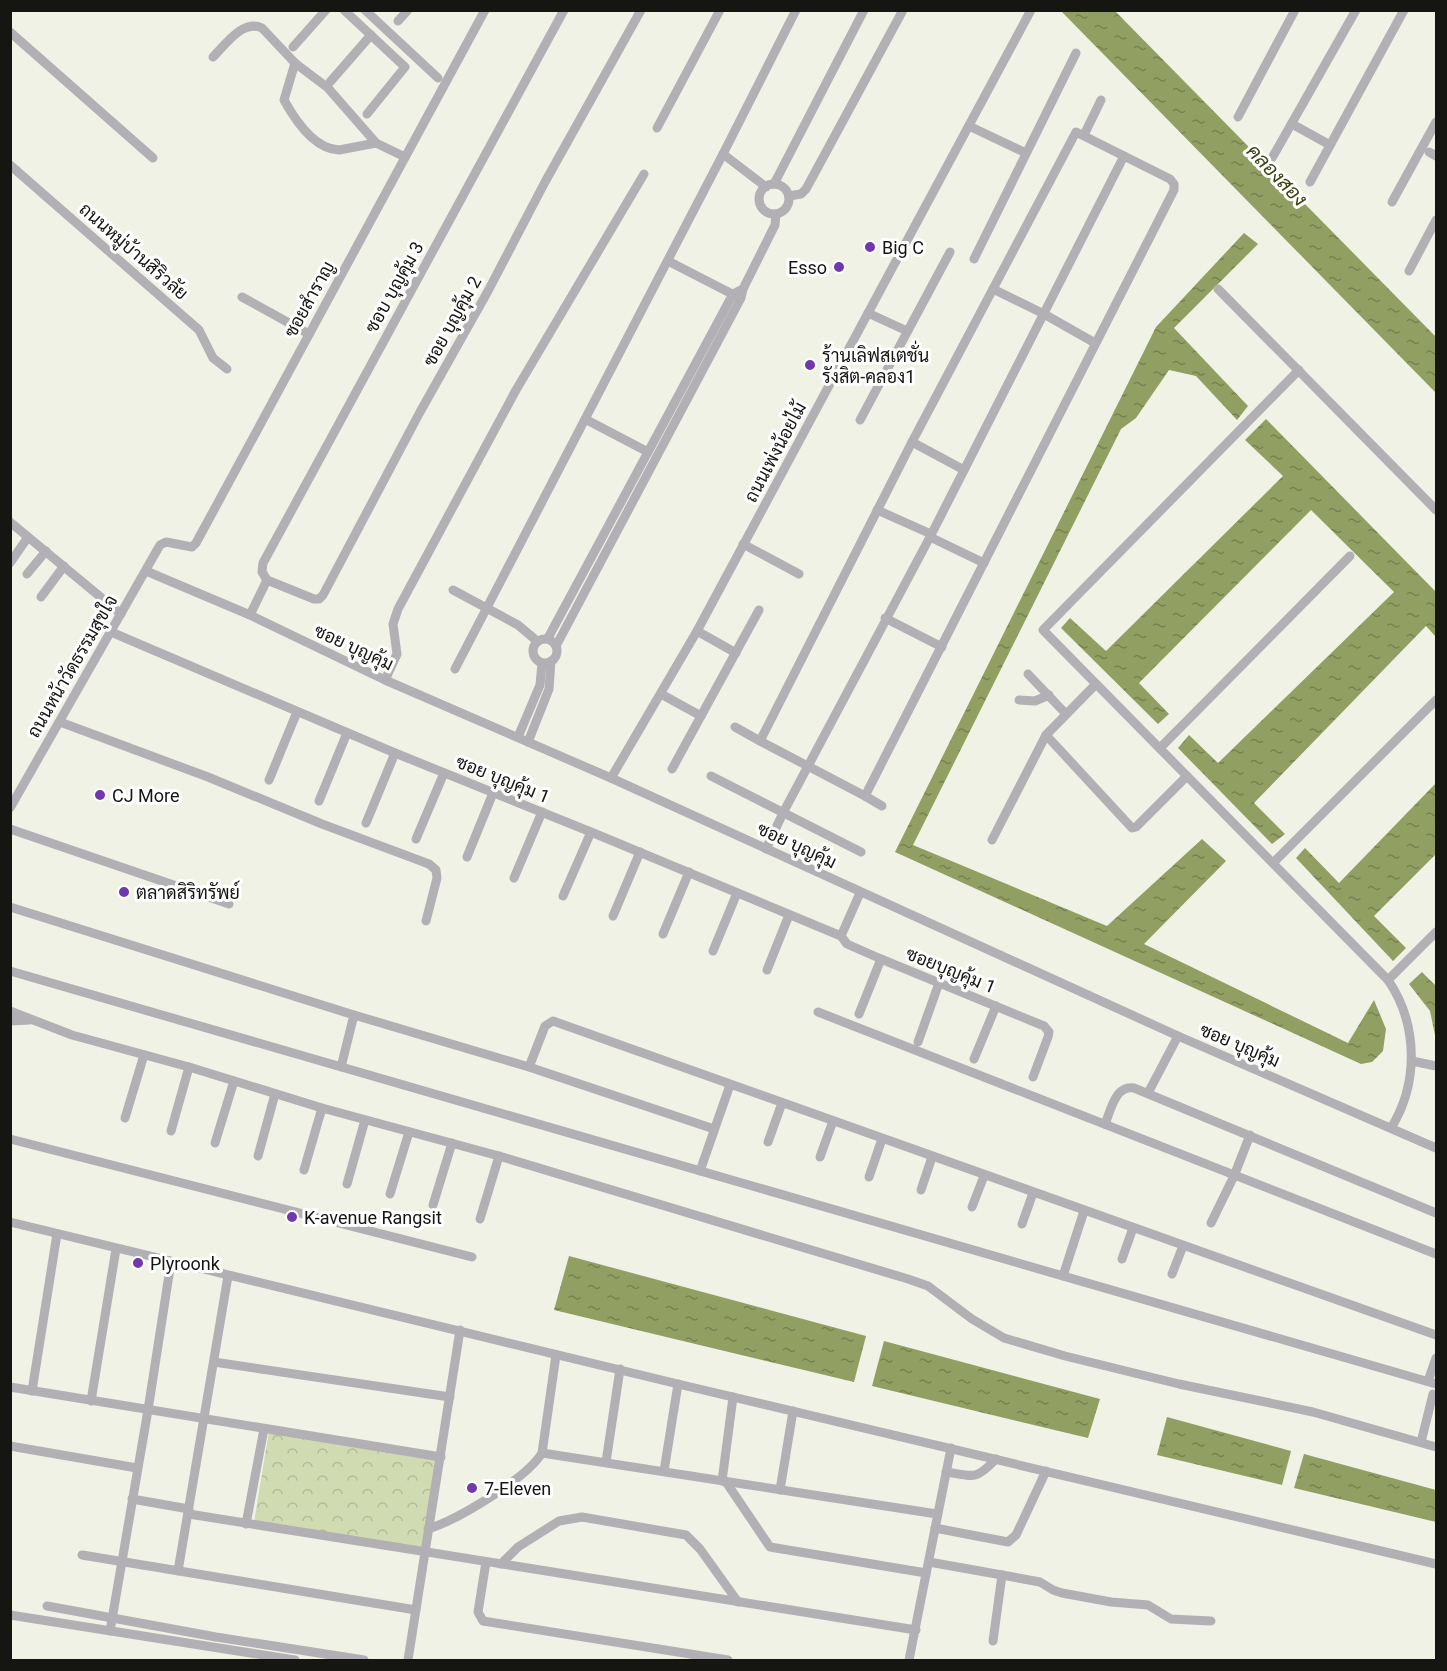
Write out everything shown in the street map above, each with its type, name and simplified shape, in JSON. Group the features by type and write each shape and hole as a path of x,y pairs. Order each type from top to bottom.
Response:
{"street":[{"path":"293,47 326,10"},
{"path":"344,10 405,66 367,114"},
{"path":"365,10 438,78"},
{"path":"398,21 408,10"},
{"name":"ซอยสำราญ","path":"146,571 163,542 188,547 196,543 485,10"},
{"name":"ซอบ บุญคุ้ม 3","path":"267,580 262,572 263,563 564,10"},
{"name":"ซอย บุญคุ้ม 2","path":"267,580 314,599 319,599 323,595 545,182 641,10"},
{"path":"657,128 720,10"},
{"path":"455,669 796,10"},
{"path":"789,196 785,209 776,214 768,213 761,206 760,194 770,185 864,10"},
{"path":"789,196 801,194 806,189 903,10"},
{"name":"ถนนเพ่งน้อยไม้","path":"611,778 697,631 1031,10"},
{"path":"1238,117 1296,10"},
{"path":"1272,158 1356,10"},
{"path":"1310,182 1404,10"},
{"path":"213,57 244,27 256,25 262,28 296,63 328,88 376,143 405,157"},
{"path":"10,32 153,158"},
{"path":"330,82 371,35"},
{"path":"974,259 1076,53"},
{"path":"296,63 284,100 316,142 333,150 376,143"},
{"path":"1084,135 1101,100"},
{"path":"1392,202 1437,122"},
{"path":"1292,124 1330,145"},
{"path":"969,126 1026,153"},
{"path":"760,741 912,442 1073,136 1076,132 1084,135 1170,179 1174,184 1174,190 865,796"},
{"path":"723,154 770,185 782,186 789,196"},
{"path":"766,849 885,618 931,536 1124,156"},
{"name":"ถนนหมู่บ้านสิริวลัย","path":"10,165 198,330 213,358 227,369"},
{"path":"385,680 397,654 393,624 398,609 516,390 644,174"},
{"path":"518,737 547,662 557,653 556,646 775,225 776,214"},
{"path":"1409,271 1437,220"},
{"path":"860,420 950,252"},
{"path":"668,261 739,294"},
{"path":"993,289 1095,343"},
{"path":"1218,289 1437,510"},
{"path":"537,641 548,638 648,452 739,294"},
{"path":"243,297 309,334"},
{"path":"868,313 907,331"},
{"path":"1299,370 1044,627 1044,633 1274,862 1388,980 1400,997 1408,1021 1412,1061 1407,1096 1391,1128"},
{"path":"585,419 648,452"},
{"path":"912,442 964,470"},
{"path":"877,510 984,563"},
{"path":"12,526 46,551 121,614"},
{"path":"10,563 28,537"},
{"path":"743,544 800,574"},
{"path":"27,574 46,551"},
{"path":"1160,748 1350,556"},
{"path":"41,597 64,566"},
{"name":"ซอย บุญคุ้ม","path":"146,571 250,615 385,680 611,778 1178,1036 1437,1148"},
{"name":"ถนนหน้าวัดธรรมสุขใจ","path":"10,808 146,571"},
{"path":"250,615 267,580"},
{"path":"453,590 518,625 537,641"},
{"path":"672,769 759,610"},
{"path":"885,618 942,646"},
{"path":"697,631 736,653"},
{"name":"ซอย บุญคุ้ม 1","path":"111,632 395,753 841,936"},
{"path":"548,638 556,646"},
{"path":"537,641 532,652 535,659 547,662"},
{"path":"528,742 549,689 547,662"},
{"path":"1028,674 1066,714"},
{"path":"992,840 1046,735 1096,684"},
{"path":"661,694 701,716"},
{"path":"1019,700 1035,701 1049,695"},
{"path":"1274,862 1437,700"},
{"path":"269,780 297,712"},
{"path":"60,723 208,777 322,824 429,864 436,870 437,878 426,921"},
{"path":"735,727 882,806"},
{"path":"319,801 347,733"},
{"path":"1046,735 1132,828 1187,776"},
{"path":"366,823 395,753"},
{"path":"416,839 444,773"},
{"path":"711,776 861,852"},
{"path":"467,857 493,793"},
{"path":"514,878 542,812"},
{"path":"10,829 229,904"},
{"path":"563,896 591,832"},
{"path":"613,916 640,852"},
{"path":"663,934 688,872"},
{"path":"841,936 860,892"},
{"path":"713,951 737,893"},
{"path":"10,907 354,1015 529,1067 714,1129"},
{"path":"767,970 789,915"},
{"path":"1388,980 1437,932"},
{"name":"ซอยบุญคุ้ม 1","path":"841,936 847,944 881,960 1044,1026 1049,1032 1048,1037 1033,1077"},
{"path":"859,1014 881,960"},
{"path":"10,971 1432,1382 1437,1358"},
{"path":"918,1042 939,983"},
{"path":"974,1059 996,1006"},
{"path":"10,1011 72,1035 189,1067 322,1108 499,1156 908,1279 927,1286 989,1330 1004,1338 1033,1347 1179,1384 1314,1412 1437,1447"},
{"path":"818,1012 1437,1254"},
{"path":"341,1067 354,1015"},
{"path":"10,1021 30,1020"},
{"path":"529,1067 545,1026 553,1021 1437,1335"},
{"path":"1148,1093 1178,1036"},
{"path":"125,1118 144,1055"},
{"path":"1412,1061 1437,1066"},
{"path":"171,1131 189,1067"},
{"path":"215,1143 234,1081"},
{"path":"700,1171 730,1085"},
{"path":"1105,1124 1115,1098 1124,1088 1134,1088 1437,1214"},
{"path":"258,1156 275,1094"},
{"path":"768,1142 782,1103"},
{"path":"304,1170 322,1108"},
{"path":"347,1184 365,1120"},
{"path":"820,1157 833,1122"},
{"path":"390,1194 409,1132"},
{"path":"1211,1223 1234,1176 1250,1135"},
{"path":"10,1139 472,1257"},
{"path":"869,1176 882,1139"},
{"path":"434,1205 452,1143"},
{"path":"480,1219 499,1156"},
{"path":"921,1190 932,1157"},
{"path":"972,1207 984,1176"},
{"path":"1022,1224 1033,1193"},
{"path":"1063,1276 1084,1211"},
{"path":"10,1222 556,1355 1437,1564"},
{"path":"1122,1259 1133,1228"},
{"path":"32,1391 57,1234"},
{"path":"1172,1274 1183,1245"},
{"path":"91,1401 116,1249"},
{"path":"110,1631 171,1262"},
{"path":"178,1571 228,1276"},
{"path":"408,1660 460,1330"},
{"path":"428,1529 458,1517 532,1466 542,1453 556,1355"},
{"path":"214,1362 450,1397"},
{"path":"606,1462 620,1369"},
{"path":"664,1471 678,1384"},
{"path":"10,1387 441,1456"},
{"path":"1421,1442 1433,1394"},
{"path":"733,1397 724,1482 770,1547 926,1573"},
{"path":"780,1490 793,1411"},
{"path":"246,1524 264,1429"},
{"path":"10,1446 137,1468"},
{"path":"909,1660 951,1448"},
{"path":"542,1453 937,1514"},
{"path":"946,1472 974,1476 983,1473 996,1459"},
{"path":"935,1528 1008,1542 1016,1535 1046,1471"},
{"path":"132,1499 246,1524 425,1550 486,1562 916,1630"},
{"path":"501,1564 518,1547 559,1521 582,1517 686,1535 700,1549 738,1602"},
{"path":"82,1555 416,1610"},
{"path":"486,1562 478,1612 483,1621 728,1660"},
{"path":"929,1562 1040,1582 1062,1593 1111,1602 1148,1605 1171,1619 1211,1621"},
{"path":"993,1641 1002,1575"},
{"path":"47,1606 364,1660"},
{"path":"10,1615 295,1660"},
{"path":"226,1660 228,1650"}],"green space":[{"path":"269,1431 437,1458 423,1551 253,1528"}],"water":[{"path":"1061,11 1115,11 1436,337 1436,393"},
{"path":"1244,233 1258,244 1174,328 1248,406 1237,420 1196,376 1169,370 1136,418 1121,429 913,845 1107,926 1202,839 1226,861 1144,944 1348,1043 1374,1000 1386,1029 1383,1051 1372,1062 1361,1064 895,852 1156,327"},
{"path":"1266,419 1436,592 1436,637 1426,626 1254,803 1285,834 1272,844 1178,748 1189,735 1218,763 1394,592 1311,510 1139,683 1169,714 1158,724 1061,628 1070,618 1106,651 1283,476 1245,440"},
{"path":"1436,783 1436,854 1374,916 1406,948 1393,961 1296,858 1305,848 1339,883"},
{"path":"1422,972 1436,986 1436,1040 1430,1011 1409,984"},
{"path":"569,1256 866,1336 854,1382 554,1310"},
{"path":"884,1341 1100,1399 1088,1438 872,1386"},
{"path":"1167,1417 1291,1451 1282,1485 1157,1455"},
{"path":"1304,1454 1436,1490 1436,1522 1294,1488"}],"place":[{"name":"Big C","path":"870,247"},
{"name":"Esso","path":"839,267"},
{"name":"ร้านเลิฟสเตชั่น รังสิต-คลอง1","path":"810,365"},
{"name":"CJ More","path":"100,795"},
{"name":"ตลาดสิริทรัพย์","path":"124,892"},
{"name":"K-avenue Rangsit","path":"292,1217"},
{"name":"Plyroonk","path":"138,1263"},
{"name":"7-Eleven","path":"472,1488"}],"water label":[{"name":"คลองสอง","path":"1277,175"}]}
